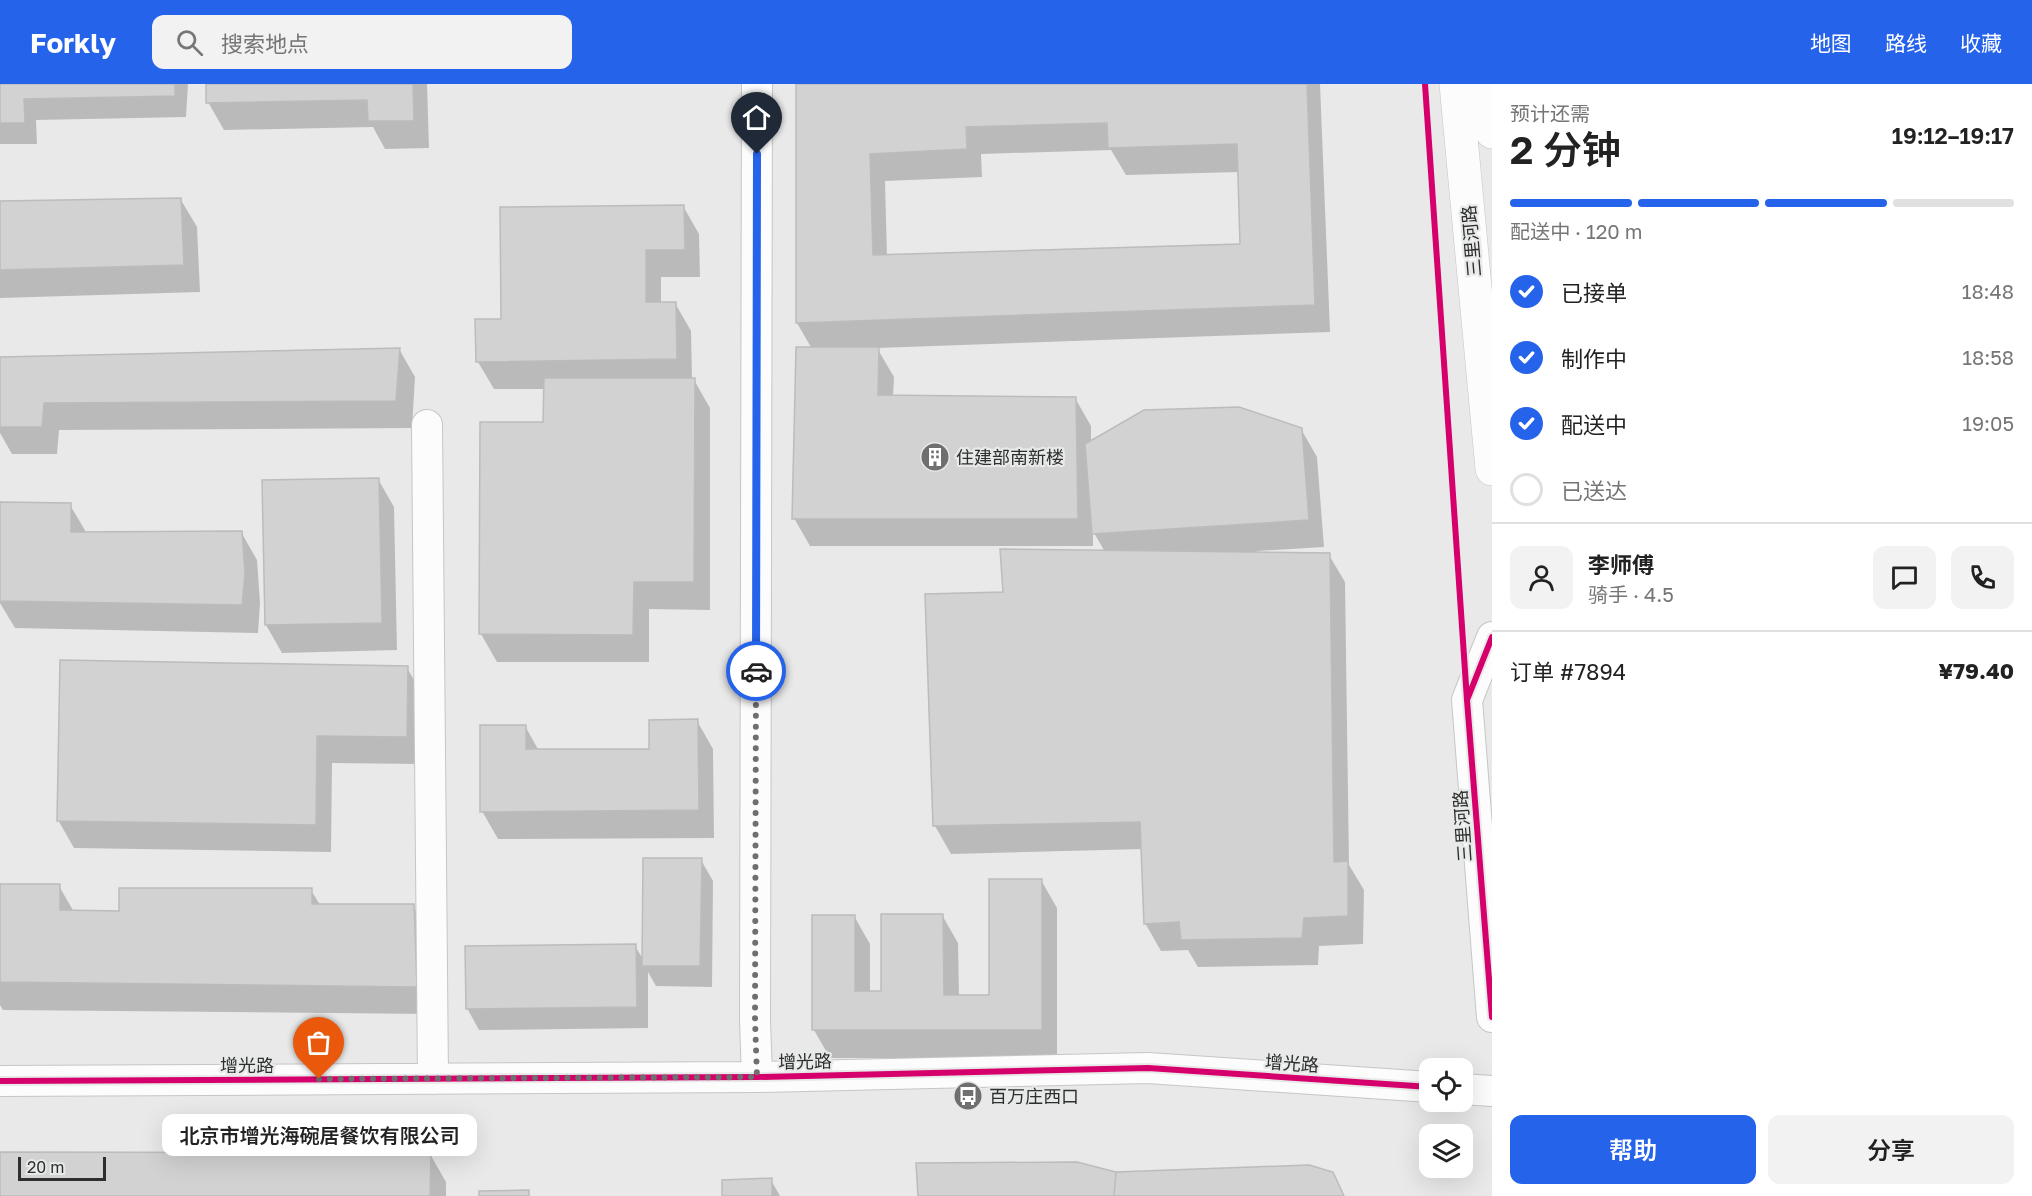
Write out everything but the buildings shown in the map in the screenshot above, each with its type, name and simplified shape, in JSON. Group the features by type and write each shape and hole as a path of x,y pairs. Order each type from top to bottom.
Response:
{"main road":[{"name":"三里河路","path":"1456,84 1492,469"},
{"path":"1488,84 1492,132"}],"street":[{"path":"757,84 755,973 757,1077"},
{"path":"427,425 433,1078"},
{"name":"三里河路","path":"1492,637 1467,700 1492,1017"},
{"name":"增光路","path":"0,1081 757,1077 1148,1068 1419,1086"},
{"path":"1473,1090 1492,1091"}],"cycle path":[{"path":"1425,84 1467,700"},
{"path":"1492,637 1467,700 1492,1017"},
{"path":"0,1081 757,1077 1148,1068 1419,1086"}],"way so far":[{"path":"319,1079 757,1077 755,1020 756,671"}],"place":[{"name":"住建部南新楼","path":"935,457"},
{"name":"北京市增光海碗居餐饮有限公司","path":"319,1079"},
{"name":"百万庄西口","path":"968,1096"}],"route":[{"path":"756,671 757,154"}]}
